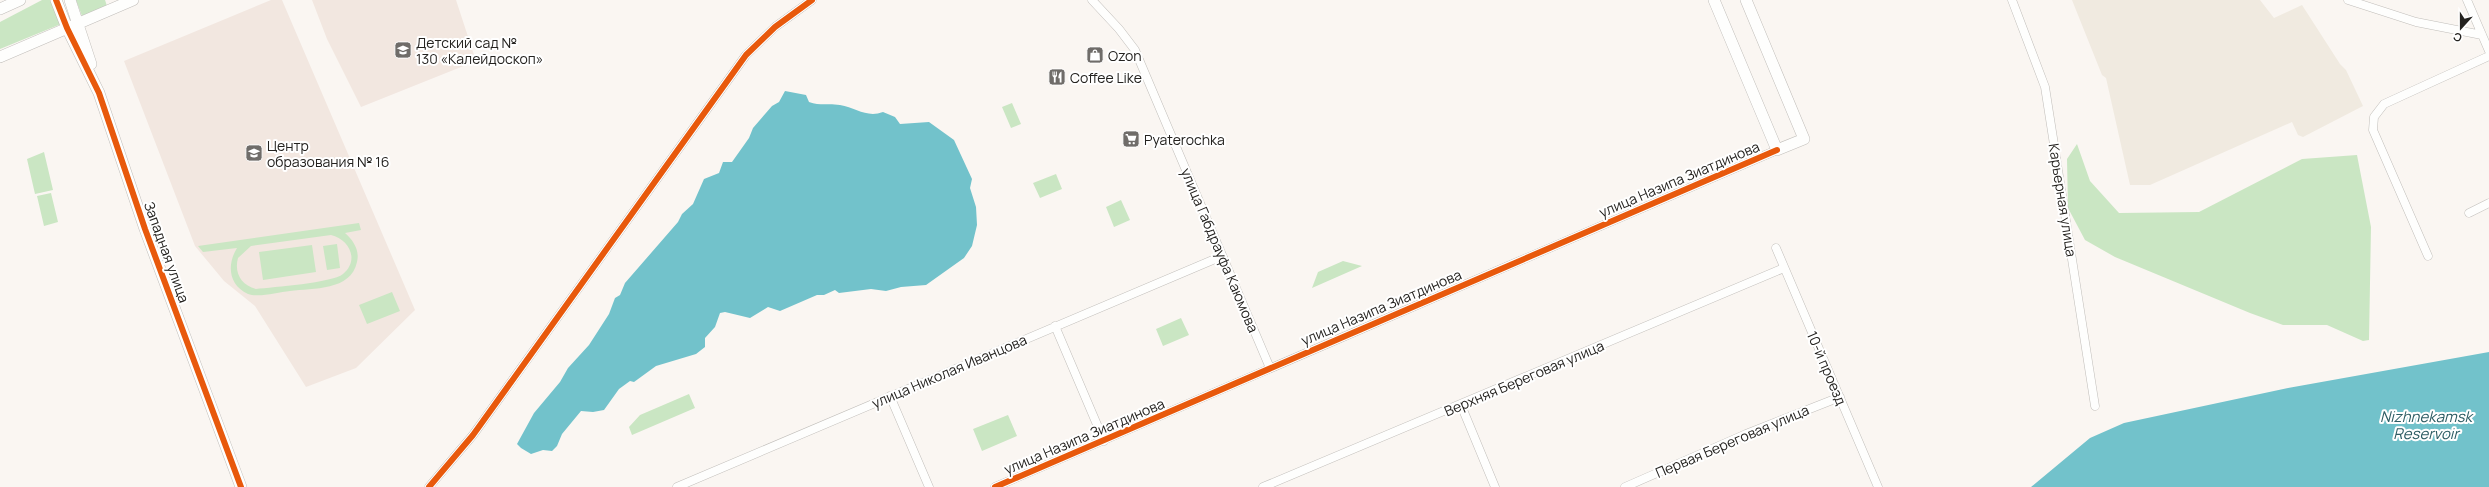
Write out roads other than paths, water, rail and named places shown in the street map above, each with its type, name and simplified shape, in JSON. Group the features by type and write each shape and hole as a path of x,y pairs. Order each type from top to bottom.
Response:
{"street":[{"path":"0,9 20,0"},
{"name":"Западная улица","path":"56,0 67,28 99,93 148,236 241,487"},
{"path":"70,0 79,23 99,93"},
{"path":"0,57 133,0"},
{"path":"429,487 473,434 746,55 775,27 812,0"},
{"name":"улица Габдрауфа Каюмова","path":"1092,0 1130,43 1270,368"},
{"path":"1714,0 1777,150 1804,139 1746,0"},
{"name":"Карьерная улица","path":"2012,0 2045,87 2095,406"},
{"path":"2348,0 2416,22 2482,35"},
{"path":"2466,0 2489,51"},
{"path":"2428,256 2373,130 2374,117 2384,104 2489,56"},
{"name":"улица Назипа Зиатдинова","path":"995,487 1777,150"},
{"path":"2469,213 2489,203"},
{"name":"10-й проезд","path":"1776,248 1878,487"},
{"name":"улица Николая Иванцова","path":"677,487 1222,256"},
{"name":"Верхняя Береговая улица","path":"1263,487 1784,268"},
{"path":"1055,326 1104,441"},
{"path":"890,396 928,487"},
{"name":"Первая Береговая улица","path":"1625,487 1746,434 1840,396"},
{"path":"1461,405 1495,487"}],"water":[{"path":"785,91 806,95 809,102 813,103 846,106 872,114 883,112 895,117 900,124 929,122 954,140 972,179 970,188 976,207 977,225 972,246 964,258 926,285 901,287 886,291 871,289 839,293 835,290 824,295 817,295 780,311 768,307 750,318 725,312 720,313 715,327 705,338 705,347 696,354 656,366 634,382 630,381 619,389 604,410 593,412 581,411 562,434 557,446 552,451 543,450 531,454 521,448 517,444 534,413 560,382 568,368 589,345 609,314 615,298 620,295 625,283 678,222 682,214 693,204 704,179 719,173 723,162 732,162 749,138 753,128 772,106 779,102"},
{"name":"Nizhnekamsk Reservoir","path":"2489,352 2489,487 2031,487 2090,438 2124,423 2288,388"}],"place":[{"name":"Детский сад № 130 «Калейдоскоп»","path":"403,50"},
{"name":"Ozon","path":"1095,55"},
{"name":"Coffee Like","path":"1057,77"},
{"name":"Pyaterochka","path":"1131,139"},
{"name":"Центр образования № 16","path":"254,153"}]}
